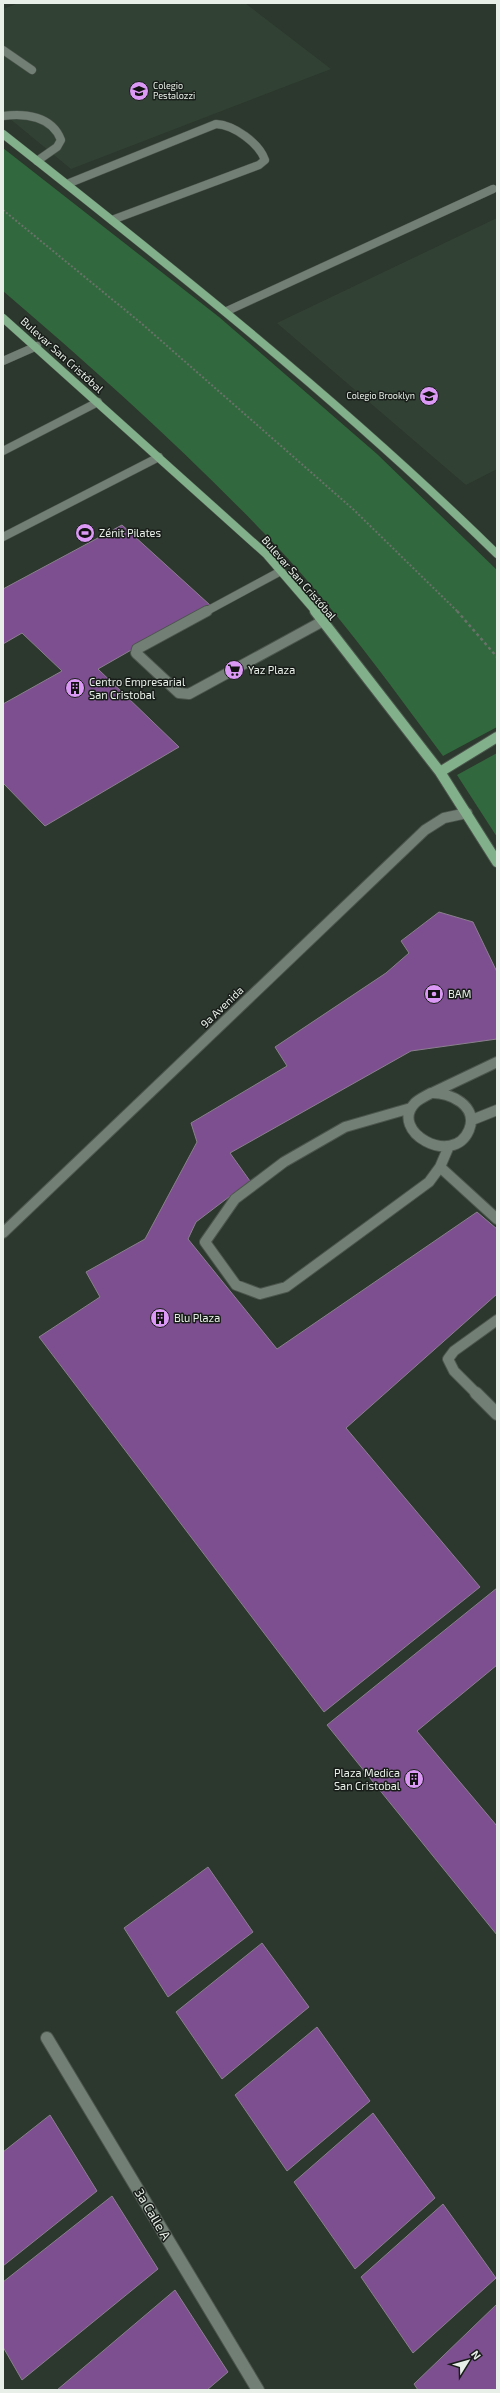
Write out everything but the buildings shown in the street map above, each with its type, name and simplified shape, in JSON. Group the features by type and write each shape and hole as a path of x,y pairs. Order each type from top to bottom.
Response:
{"main road":[{"path":"3,134 227,311 437,493 497,554"},
{"name":"Bulevar San Cristóbal","path":"3,318 37,346 266,554 323,621 440,772 497,862"},
{"path":"440,772 497,737"}],"street":[{"path":"3,50 32,70"},
{"path":"3,116 29,113 38,116 58,133 61,140 57,147 37,161"},
{"path":"67,184 216,124 225,124 232,128 263,154 265,160 259,165 112,220"},
{"path":"227,311 493,189"},
{"path":"3,361 37,346"},
{"path":"3,451 98,402"},
{"path":"3,537 159,457"},
{"path":"280,571 137,649 136,653 179,693 189,694 323,621"},
{"name":"9a Avenida","path":"3,1232 425,830 444,818 467,813"},
{"path":"431,1093 446,1093 459,1098 468,1108 472,1120 470,1131 461,1141 449,1146 434,1145 421,1140 412,1131 408,1119 411,1108 419,1098 497,1062"},
{"path":"411,1108 345,1127 284,1162 235,1199 205,1242 236,1285 260,1294 286,1287 429,1182 440,1167 449,1146"},
{"path":"472,1120 497,1110"},
{"path":"440,1167 497,1219"},
{"path":"497,1320 454,1351 448,1359 454,1371 497,1414"},
{"name":"3a Calle A","path":"47,2038 258,2390"}],"path":[{"path":"3,210 141,323 247,418 354,510 455,609 497,657"}],"shaded area":[{"name":"Colegio Pestalozzi","path":"19,3 245,3 331,69 71,169 3,113 3,9"},
{"name":"Colegio Brooklyn","path":"497,218 497,469 466,485 277,323"}],"green space":[{"path":"3,148 219,317 377,454 497,570 497,727 443,756 379,669 288,558 232,500 136,408 3,291"},
{"path":"497,753 497,837 457,775"}],"place":[{"name":"Colegio Pestalozzi","path":"139,91"},
{"name":"Colegio Brooklyn","path":"429,396"},
{"name":"Zénit Pilates","path":"85,533"},
{"name":"Yaz Plaza","path":"234,670"},
{"name":"Centro Empresarial San Cristobal","path":"75,688"},
{"name":"BAM","path":"434,994"},
{"name":"Blu Plaza","path":"160,1318"},
{"name":"Plaza Medica San Cristobal","path":"414,1779"}]}
